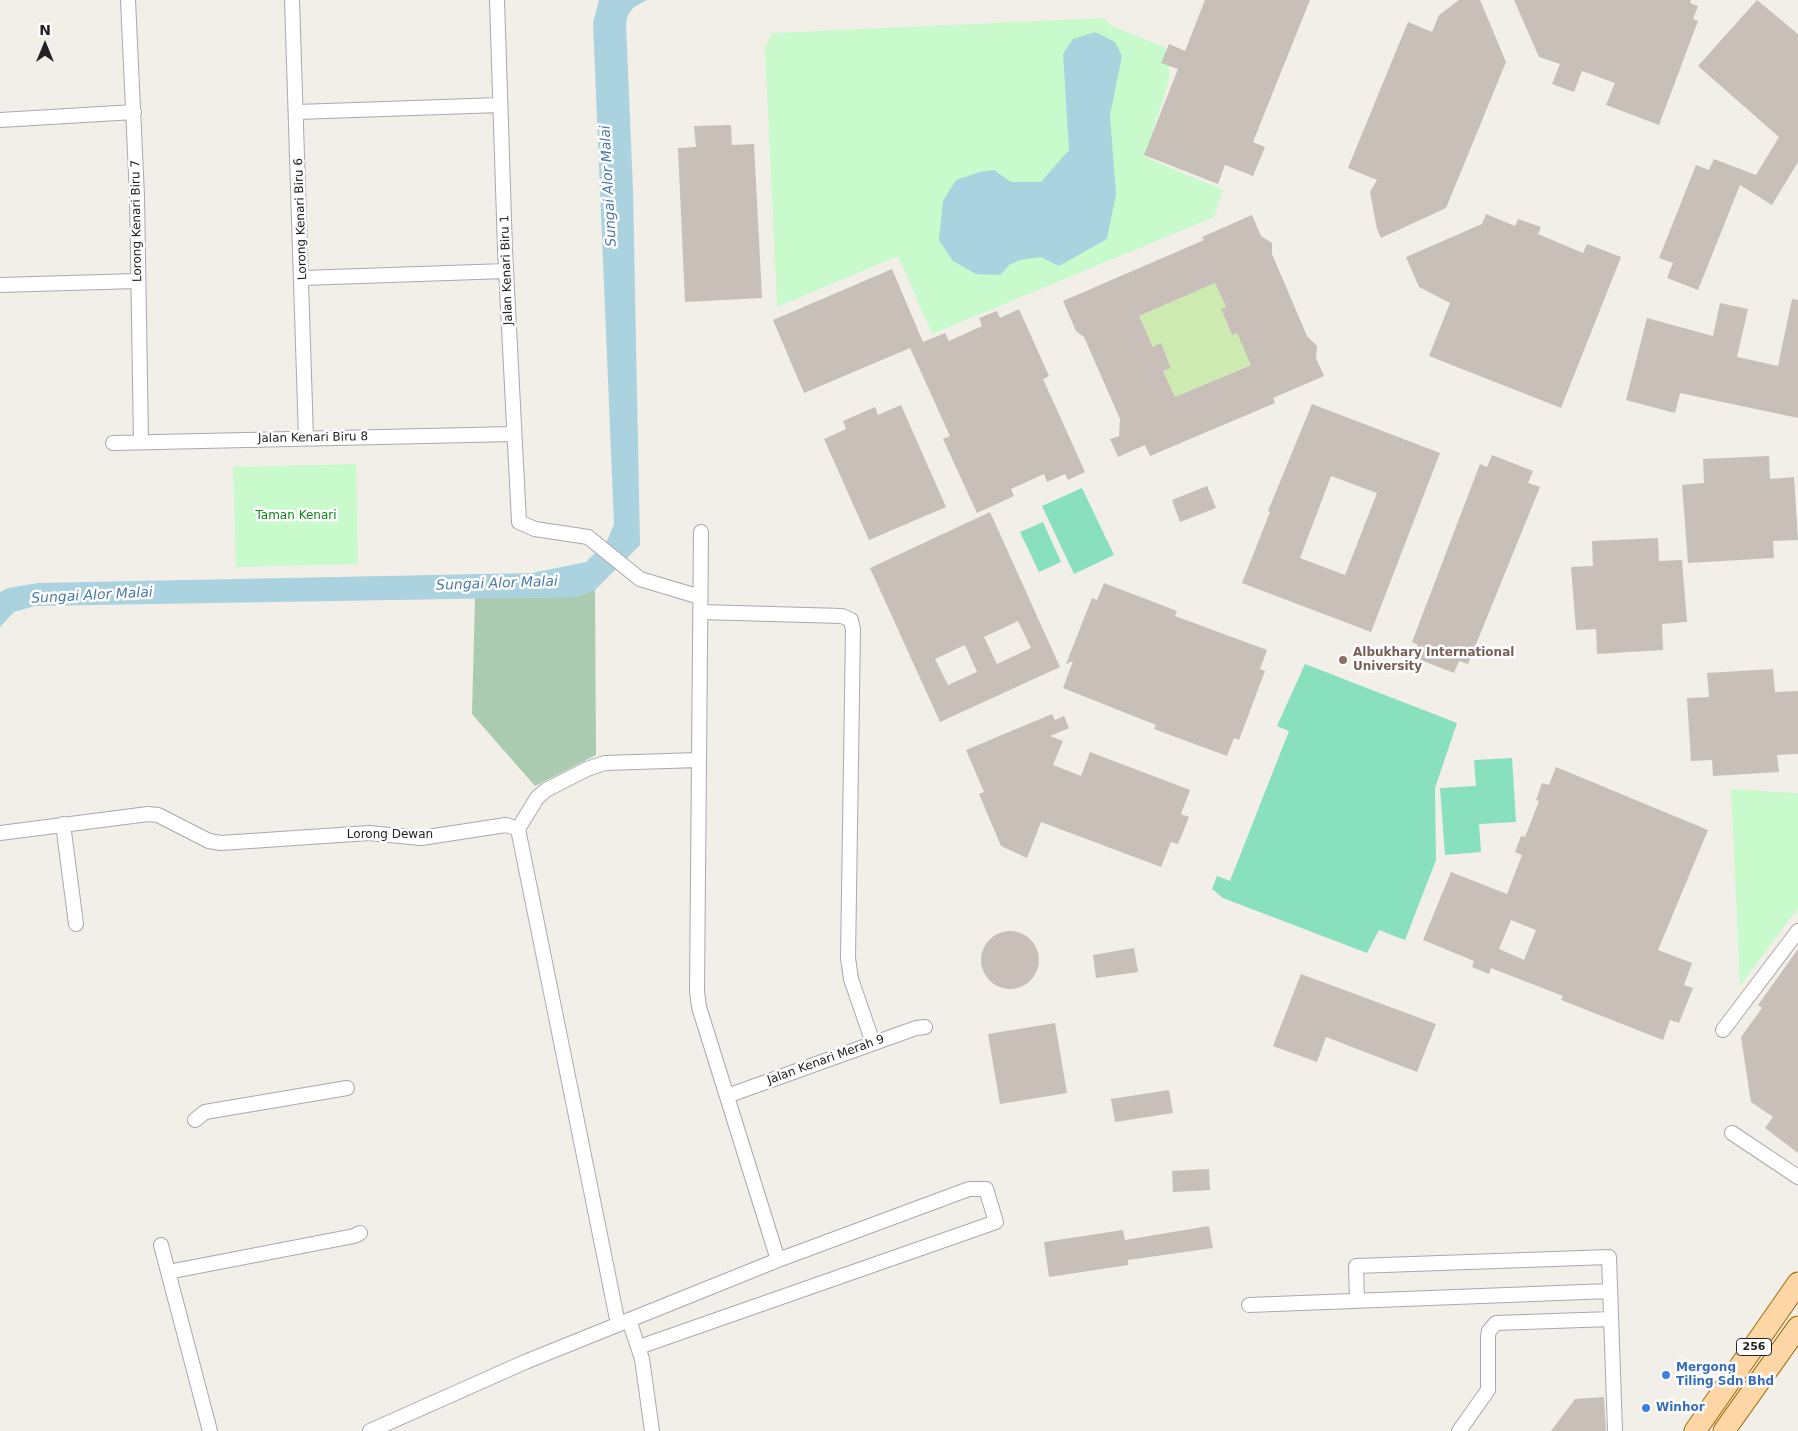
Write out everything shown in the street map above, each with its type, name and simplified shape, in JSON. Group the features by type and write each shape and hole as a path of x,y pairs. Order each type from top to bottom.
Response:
{"main road":[{"name":"256","path":"1694,1431 1798,1284"},
{"name":"256","path":"1724,1431 1798,1327"}],"street":[{"name":"Lorong Kenari Biru 7","path":"128,0 137,196 141,442"},
{"name":"Lorong Kenari Biru 6","path":"292,0 303,278 306,438"},
{"name":"Jalan Kenari Biru 1","path":"497,0 506,271 518,518 522,525 535,529 588,537 640,579 700,597"},
{"path":"297,112 500,105"},
{"path":"0,120 134,112"},
{"path":"303,278 506,271"},
{"path":"0,285 137,281"},
{"name":"Jalan Kenari Biru 8","path":"113,443 514,434"},
{"path":"701,532 697,991 699,1007 778,1260"},
{"path":"700,612 842,616 851,620 853,630 848,958 851,979 873,1043"},
{"path":"652,1431 652,1419 639,1347 623,1322 518,829 537,798 546,790 587,769 605,763 699,760"},
{"name":"Lorong Dewan","path":"0,833 63,824 158,815 209,841 221,843 369,833 421,838 506,825 518,829"},
{"path":"63,824 76,924"},
{"path":"1723,1030 1798,931"},
{"name":"Jalan Kenari Merah 9","path":"727,1096 916,1028 925,1027"},
{"path":"195,1120 205,1112 346,1088"},
{"path":"1732,1133 1798,1176"},
{"path":"370,1431 525,1362 778,1260 969,1190 986,1190 996,1222 639,1347"},
{"path":"168,1272 354,1236 360,1233"},
{"path":"161,1245 210,1431"},
{"path":"1357,1301 1356,1266 1609,1257 1615,1431"},
{"path":"1249,1305 1610,1291"},
{"path":"1459,1431 1488,1390 1488,1336 1489,1331 1496,1323 1611,1319"}],"green space":[{"path":"1103,18 1112,26 1166,48 1170,77 1145,157 1223,190 1214,217 932,334 898,256 777,307 765,47 773,33"},
{"path":"1215,283 1226,307 1221,309 1232,335 1237,333 1257,362 1175,397 1163,371 1171,367 1164,350 1161,344 1153,347 1139,316"},
{"name":"Taman Kenari","path":"356,464 358,564 236,567 233,467"},
{"path":"1082,488 1114,555 1074,574 1042,506"},
{"path":"1043,522 1061,562 1039,572 1020,532"},
{"path":"595,590 596,755 535,786 472,714 475,598 575,597"},
{"path":"1305,664 1457,723 1435,788 1436,860 1405,940 1379,930 1367,953 1223,898 1212,889 1217,876 1230,881 1289,731 1277,726"},
{"path":"1512,758 1516,822 1479,824 1481,852 1445,855 1440,788 1476,786 1474,760"},
{"path":"1731,789 1798,793 1798,908 1740,986"}],"water":[{"name":"Sungai Alor Malai","path":"599,0 647,0 634,7 628,15 626,23 633,190 640,545 595,590 575,597 35,606 14,612 0,627 0,592 8,588 38,583 532,573 586,562 607,541 614,524 593,23"},
{"path":"1095,32 1115,42 1122,56 1110,115 1116,194 1107,239 1059,266 1041,257 1020,260 1009,265 1000,275 976,274 953,261 939,240 943,201 956,180 980,172 994,170 1011,182 1041,182 1069,150 1063,54 1073,39"}],"building":[{"path":"1205,0 1310,0 1253,142 1265,147 1253,176 1225,165 1218,184 1144,155 1178,69 1161,63 1169,44 1185,51"},
{"path":"1459,0 1480,0 1506,62 1446,208 1381,238 1377,229 1370,192 1377,180 1348,168 1408,22 1432,32 1439,15"},
{"path":"1514,0 1691,0 1690,3 1698,6 1693,19 1698,21 1659,125 1606,105 1615,83 1582,71 1574,92 1552,84 1560,64 1539,57"},
{"path":"1757,0 1798,34 1798,162 1772,205 1740,185 1698,290 1667,278 1673,263 1659,258 1696,165 1709,170 1714,159 1756,175 1779,137 1698,66"},
{"path":"731,125 732,145 754,144 762,298 685,302 678,148 696,147 694,126"},
{"path":"1486,214 1515,226 1518,219 1541,227 1538,234 1583,253 1587,244 1621,257 1561,408 1429,356 1450,303 1419,287 1406,257 1482,224"},
{"path":"1252,215 1261,236 1272,243 1272,254 1307,336 1317,346 1316,358 1324,376 1273,398 1275,403 1150,456 1145,445 1118,457 1110,439 1119,436 1120,419 1084,337 1076,331 1063,301 1204,240 1202,237","holes":["1215,283 1226,307 1221,309 1232,335 1237,333 1251,365 1175,397 1163,371 1171,368 1161,343 1153,347 1139,316"]},
{"path":"892,269 923,342 945,333 949,341 982,326 979,318 997,311 1000,318 1019,309 1049,376 1043,379 1085,472 1068,480 1065,474 1047,482 1044,474 1011,489 1014,496 977,513 943,439 950,436 910,348 804,393 773,320"},
{"path":"1792,299 1798,300 1798,418 1680,393 1675,413 1626,400 1647,318 1713,336 1720,303 1748,309 1737,357 1778,366"},
{"path":"1312,404 1440,453 1371,632 1242,583 1270,512 1268,511","holes":["1331,476 1377,493 1345,575 1300,558"]},
{"path":"901,405 946,507 869,540 824,439 846,429 843,421 875,407 878,415"},
{"path":"1492,455 1533,471 1528,483 1540,487 1468,664 1459,661 1454,673 1413,657 1418,645 1412,642 1480,464 1487,467"},
{"path":"1769,456 1770,479 1794,477 1798,540 1773,541 1774,558 1688,563 1682,485 1704,483 1703,459"},
{"path":"1207,486 1216,508 1180,522 1172,500"},
{"path":"990,512 1060,667 940,722 870,568","holes":["1018,621 1031,648 997,664 984,637","965,645 977,672 948,685 935,659"]},
{"path":"1658,538 1659,561 1682,560 1687,622 1662,624 1663,650 1597,654 1596,629 1576,630 1571,567 1593,566 1592,541"},
{"path":"1104,583 1177,611 1175,616 1267,650 1260,669 1265,671 1239,740 1234,738 1227,756 1154,729 1156,725 1063,688 1073,661 1066,664 1092,598 1097,600"},
{"path":"1773,669 1775,692 1798,691 1798,754 1777,755 1779,772 1713,776 1712,760 1691,761 1687,698 1709,697 1707,673"},
{"path":"1052,714 1055,720 1064,716 1069,728 1050,736 1063,741 1053,765 1081,776 1090,752 1190,790 1181,814 1189,817 1178,844 1171,842 1161,867 1041,822 1027,858 1001,846 979,794 984,792 966,750"},
{"path":"1556,767 1708,830 1658,950 1692,963 1684,985 1693,988 1679,1023 1670,1020 1663,1040 1561,1000 1563,996 1491,968 1489,974 1472,967 1474,961 1423,940 1451,872 1507,894 1522,855 1515,852 1521,836 1525,837 1539,801 1536,800 1542,783 1549,785","holes":["1511,920 1536,930 1524,960 1499,949"]},
{"path":"1004,931 1016,931 1031,939 1039,954 1039,966 1031,981 1016,989 1004,989 989,981 981,966 981,954 989,939"},
{"path":"1134,948 1138,972 1096,978 1093,955"},
{"path":"1798,949 1798,1153 1765,1128 1773,1117 1751,1102 1741,1037 1762,1008 1758,1005"},
{"path":"1301,974 1436,1024 1417,1072 1326,1037 1317,1062 1273,1046"},
{"path":"1055,1023 1067,1093 1000,1104 988,1034"},
{"path":"1169,1090 1173,1113 1115,1122 1111,1099"},
{"path":"1209,1169 1210,1190 1173,1192 1172,1171"},
{"path":"1209,1226 1213,1248 1128,1260 1128,1265 1049,1277 1044,1242 1123,1230 1125,1240"},
{"path":"1604,1397 1606,1431 1551,1431 1575,1399"}],"place":[{"name":"Albukhary International University","path":"1343,660"},
{"name":"Mergong Tiling Sdn Bhd","path":"1666,1375"},
{"name":"Winhor","path":"1646,1408"}]}
